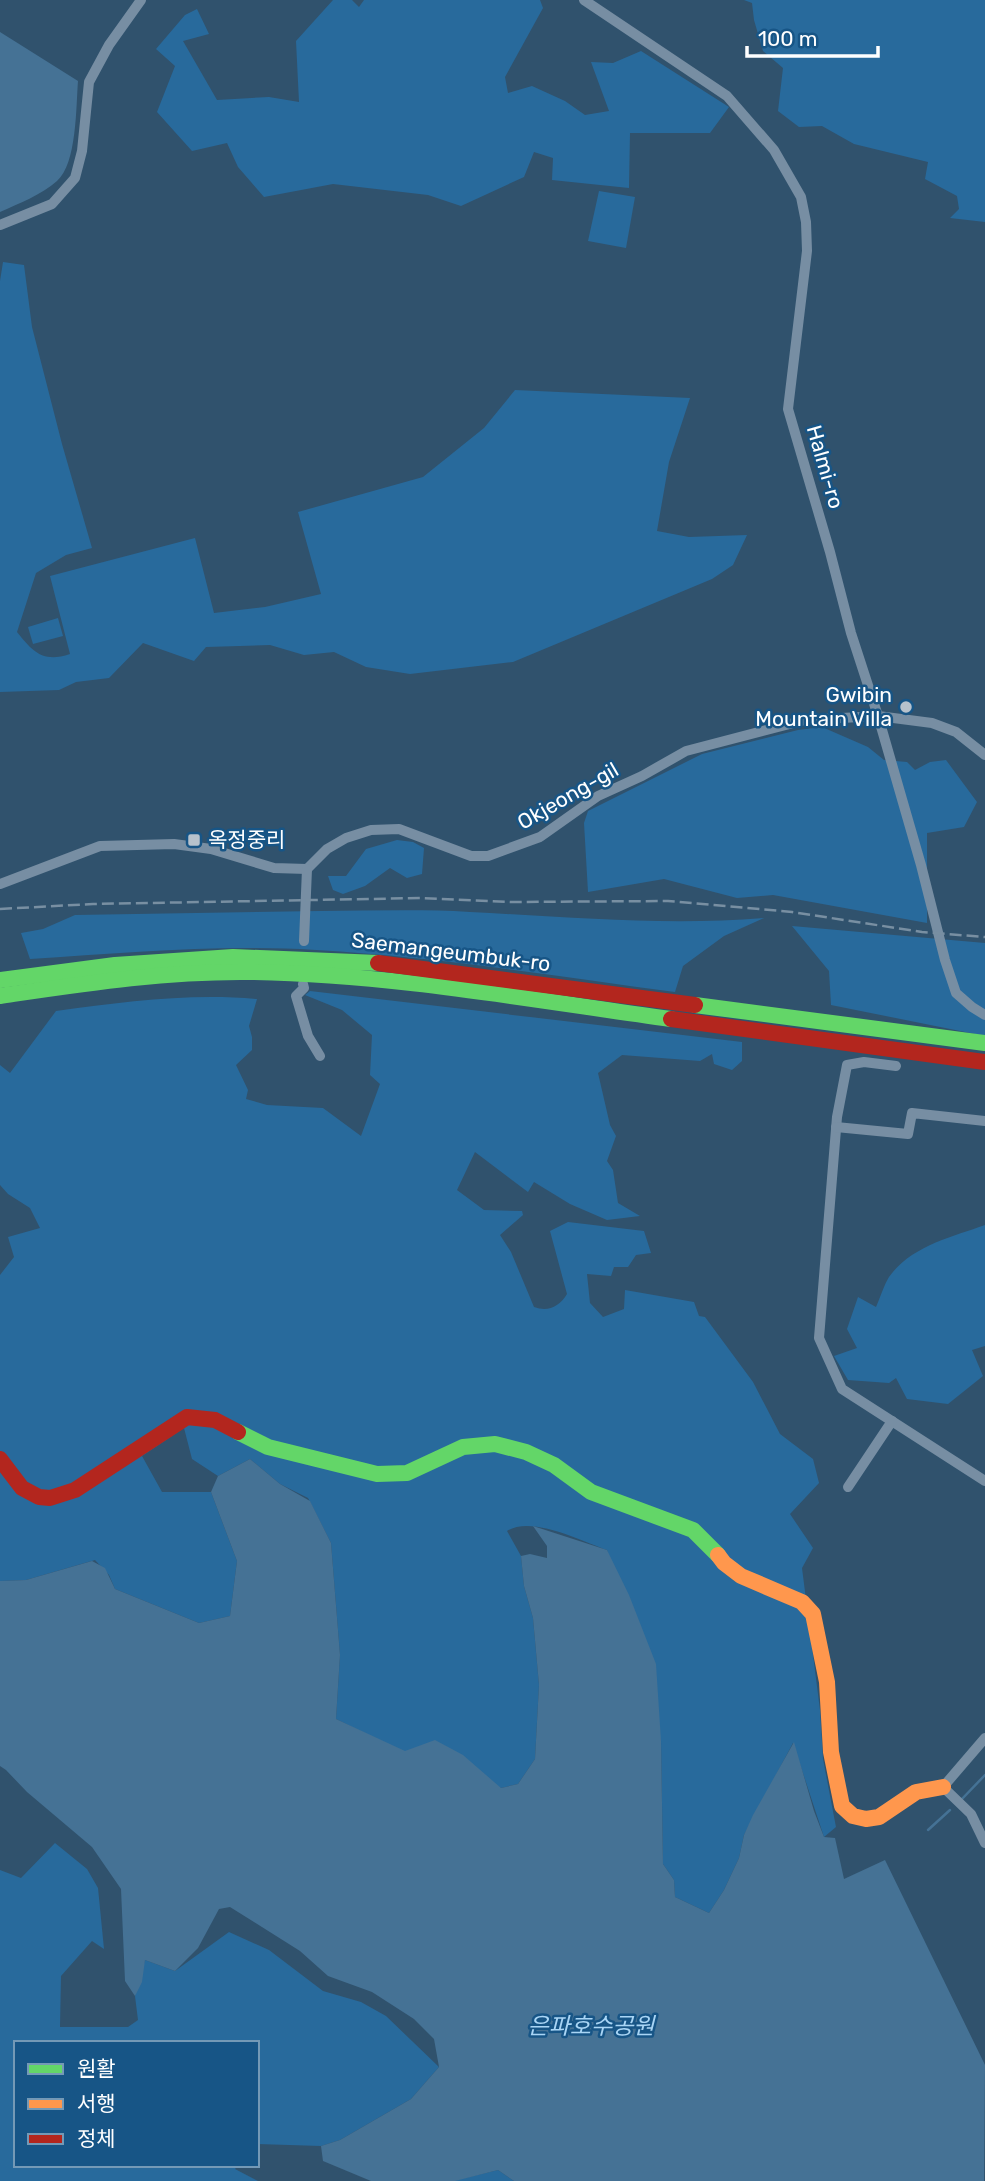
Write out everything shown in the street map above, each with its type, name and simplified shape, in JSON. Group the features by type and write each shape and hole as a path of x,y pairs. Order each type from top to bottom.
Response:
{"main road":[{"name":"Saemangeumbuk-ro","path":"0,980 115,965 233,957 308,959 413,967 985,1043"},
{"name":"Saemangeumbuk-ro","path":"0,996 124,978 246,972 333,975 433,986 895,1058 937,1056 985,1062"},
{"path":"0,1459 23,1490 34,1497 47,1499 75,1490 187,1417 215,1420 268,1447 377,1474 407,1473 463,1447 495,1444 526,1452 554,1465 591,1492 693,1530 712,1547 724,1563 741,1576 802,1601 813,1614 827,1682 831,1752 838,1795 842,1806 853,1816 866,1819 879,1817 916,1792 943,1787"}],"street":[{"path":"0,225 52,204 75,178 82,151 89,82 108,45 141,0"},
{"name":"Halmi-ro","path":"584,0 727,96 774,150 801,197 806,222 807,251 788,409 851,633 921,865 945,960 956,993 985,1015"},
{"name":"Okjeong-gil","path":"307,869 327,849 346,838 371,831 399,829 471,856 488,856 540,837 598,796 642,776 686,751 805,720 878,716 932,723 956,732 985,755"},
{"path":"0,884 100,846 174,844 211,849 274,868 307,869 304,941"},
{"path":"303,984 304,988 296,996 309,1036 320,1056"},
{"path":"895,1058 847,1065 836,1127 819,1338 842,1389 985,1481"},
{"path":"836,1127 908,1134 912,1113 985,1121"},
{"path":"848,1487 892,1422"},
{"path":"985,1738 943,1787 971,1814 985,1843"}],"shaded area":[{"path":"333,0 352,0 359,7 364,0 540,0 543,8 505,77 508,93 532,86 565,101 585,115 609,111 591,62 613,63 641,51 729,107 710,133 630,133 629,188 552,180 553,158 534,152 524,177 461,206 428,195 333,184 264,197 238,167 227,143 192,151 157,112 175,66 156,49 185,15 197,9 209,34 183,41 217,100 269,97 299,102 296,41"},
{"path":"744,0 985,0 985,222 950,218 959,209 957,196 925,179 928,162 854,144 822,126 799,127 778,111 783,68 763,51 752,3"},
{"path":"599,191 635,197 626,248 588,241"},
{"path":"3,262 24,265 32,327 92,548 66,555 36,573 17,632 39,654 53,657 70,654 50,576 195,538 214,613 265,607 321,594 298,512 423,477 484,428 515,390 690,398 669,462 657,531 689,537 747,535 733,565 712,579 513,662 410,674 366,667 334,652 304,655 270,645 206,647 194,661 143,643 109,678 76,682 59,690 0,692 0,281"},
{"path":"58,618 63,636 33,644 28,627"},
{"path":"822,727 868,747 884,760 907,762 915,770 930,762 946,760 977,802 964,827 927,833 927,923 773,895 737,898 664,879 588,892 584,823 588,811 702,754 798,730"},
{"path":"397,840 413,842 424,848 422,874 407,878 390,868 365,886 343,894 333,890 328,876 346,876 366,849"},
{"path":"451,911 654,921 764,918 724,936 683,966 675,992 451,962 280,948 137,952 30,959 21,933 43,929 75,915"},
{"path":"792,926 985,943 985,1036 831,1005 829,971"},
{"path":"310,991 742,1042 742,1061 732,1070 714,1064 712,1054 700,1061 622,1055 598,1073 610,1125 616,1136 607,1161 613,1170 618,1203 640,1216 607,1220 570,1204 534,1182 528,1192 475,1152 457,1190 484,1210 522,1211 523,1215 500,1235 511,1252 534,1307 553,1307 567,1294 550,1231 568,1222 644,1231 651,1253 636,1255 628,1267 614,1267 611,1276 587,1274 590,1303 603,1317 624,1309 625,1290 694,1302 699,1316 705,1317 753,1382 780,1434 813,1459 819,1483 790,1514 813,1548 802,1568 820,1710 823,1759 836,1827 824,1837 793,1743 744,1835 739,1858 724,1890 709,1913 675,1897 674,1880 663,1864 661,1741 607,1550 543,1528 517,1527 507,1531 521,1556 524,1586 533,1618 539,1685 535,1759 518,1784 501,1788 395,1748 336,1719 340,1655 331,1543 308,1498 280,1484 250,1459 218,1476 192,1459 184,1428 142,1456 162,1492 211,1492 237,1561 230,1616 199,1623 115,1589 109,1575 95,1560 26,1580 0,1581 0,1275 14,1257 8,1237 40,1228 30,1208 8,1194 0,1185 0,1065 10,1073 56,1011 181,998 257,999 249,1026 252,1050 236,1065 248,1090 246,1099 267,1105 323,1108 361,1136 380,1084 370,1075 372,1035 342,1010 305,995"},
{"path":"985,1225 985,1346 972,1350 983,1376 948,1404 907,1399 896,1378 889,1383 848,1380 834,1356 857,1348 847,1329 858,1297 876,1307 889,1277 909,1257 933,1244"},
{"path":"55,1843 87,1869 98,1888 104,1949 92,1941 61,1976 60,2027 128,2027 138,2020 135,1996 145,1960 175,1971 229,1932 269,1950 323,1991 361,2002 386,2016 439,2067 411,2099 340,2140 321,2146 259,2144 259,2041 14,2041 14,2167 236,2167 235,2169 258,2181 0,2181 0,1870 21,1878"},
{"path":"498,2170 514,2181 452,2181"}],"water":[{"path":"0,32 78,81 72,148 64,173 44,190 0,212"},
{"name":"은파호수공원","path":"250,1459 280,1484 310,1501 331,1543 340,1655 336,1719 405,1751 435,1740 463,1755 501,1788 518,1784 535,1759 539,1685 533,1618 524,1586 521,1556 530,1554 547,1558 547,1546 533,1526 607,1550 629,1595 656,1664 661,1741 663,1864 674,1880 675,1897 709,1913 724,1890 739,1858 744,1835 753,1815 794,1742 824,1837 835,1838 844,1879 885,1860 985,2065 984,2181 514,2181 498,2170 455,2181 371,2181 323,2161 321,2146 340,2140 411,2099 439,2067 434,2039 414,2019 372,1992 328,1976 300,1951 230,1907 219,1909 198,1948 175,1971 145,1960 142,1982 135,1996 125,1981 121,1889 92,1847 0,1766 0,1581 26,1580 92,1561 105,1568 115,1589 199,1623 230,1616 237,1561 211,1492 218,1476"}],"waterway":[{"path":"961,1800 985,1775"},
{"path":"928,1830 950,1810"}],"railway":[{"path":"0,909 93,904 422,898 510,902 668,901 792,912 922,932 985,937"}],"traffic: fast":[{"path":"0,980 115,965 233,957 378,963"},
{"path":"0,996 155,976 249,972 408,983 671,1019"},
{"path":"695,1005 985,1043"},
{"path":"238,1432 268,1447 377,1474 407,1473 463,1447 495,1444 526,1452 554,1465 591,1492 693,1530 718,1555"}],"traffic: slow":[{"path":"718,1555 741,1576 802,1602 813,1614 827,1682 831,1752 842,1806 853,1816 866,1819 879,1817 916,1792 943,1787"}],"traffic: jam":[{"path":"378,963 695,1005"},
{"path":"671,1019 985,1062"},
{"path":"0,1459 22,1488 39,1497 50,1498 75,1490 187,1417 215,1420 238,1432"}],"place":[{"name":"Gwibin Mountain Villa","path":"906,707"},
{"name":"옥정중리","path":"194,840"}]}
